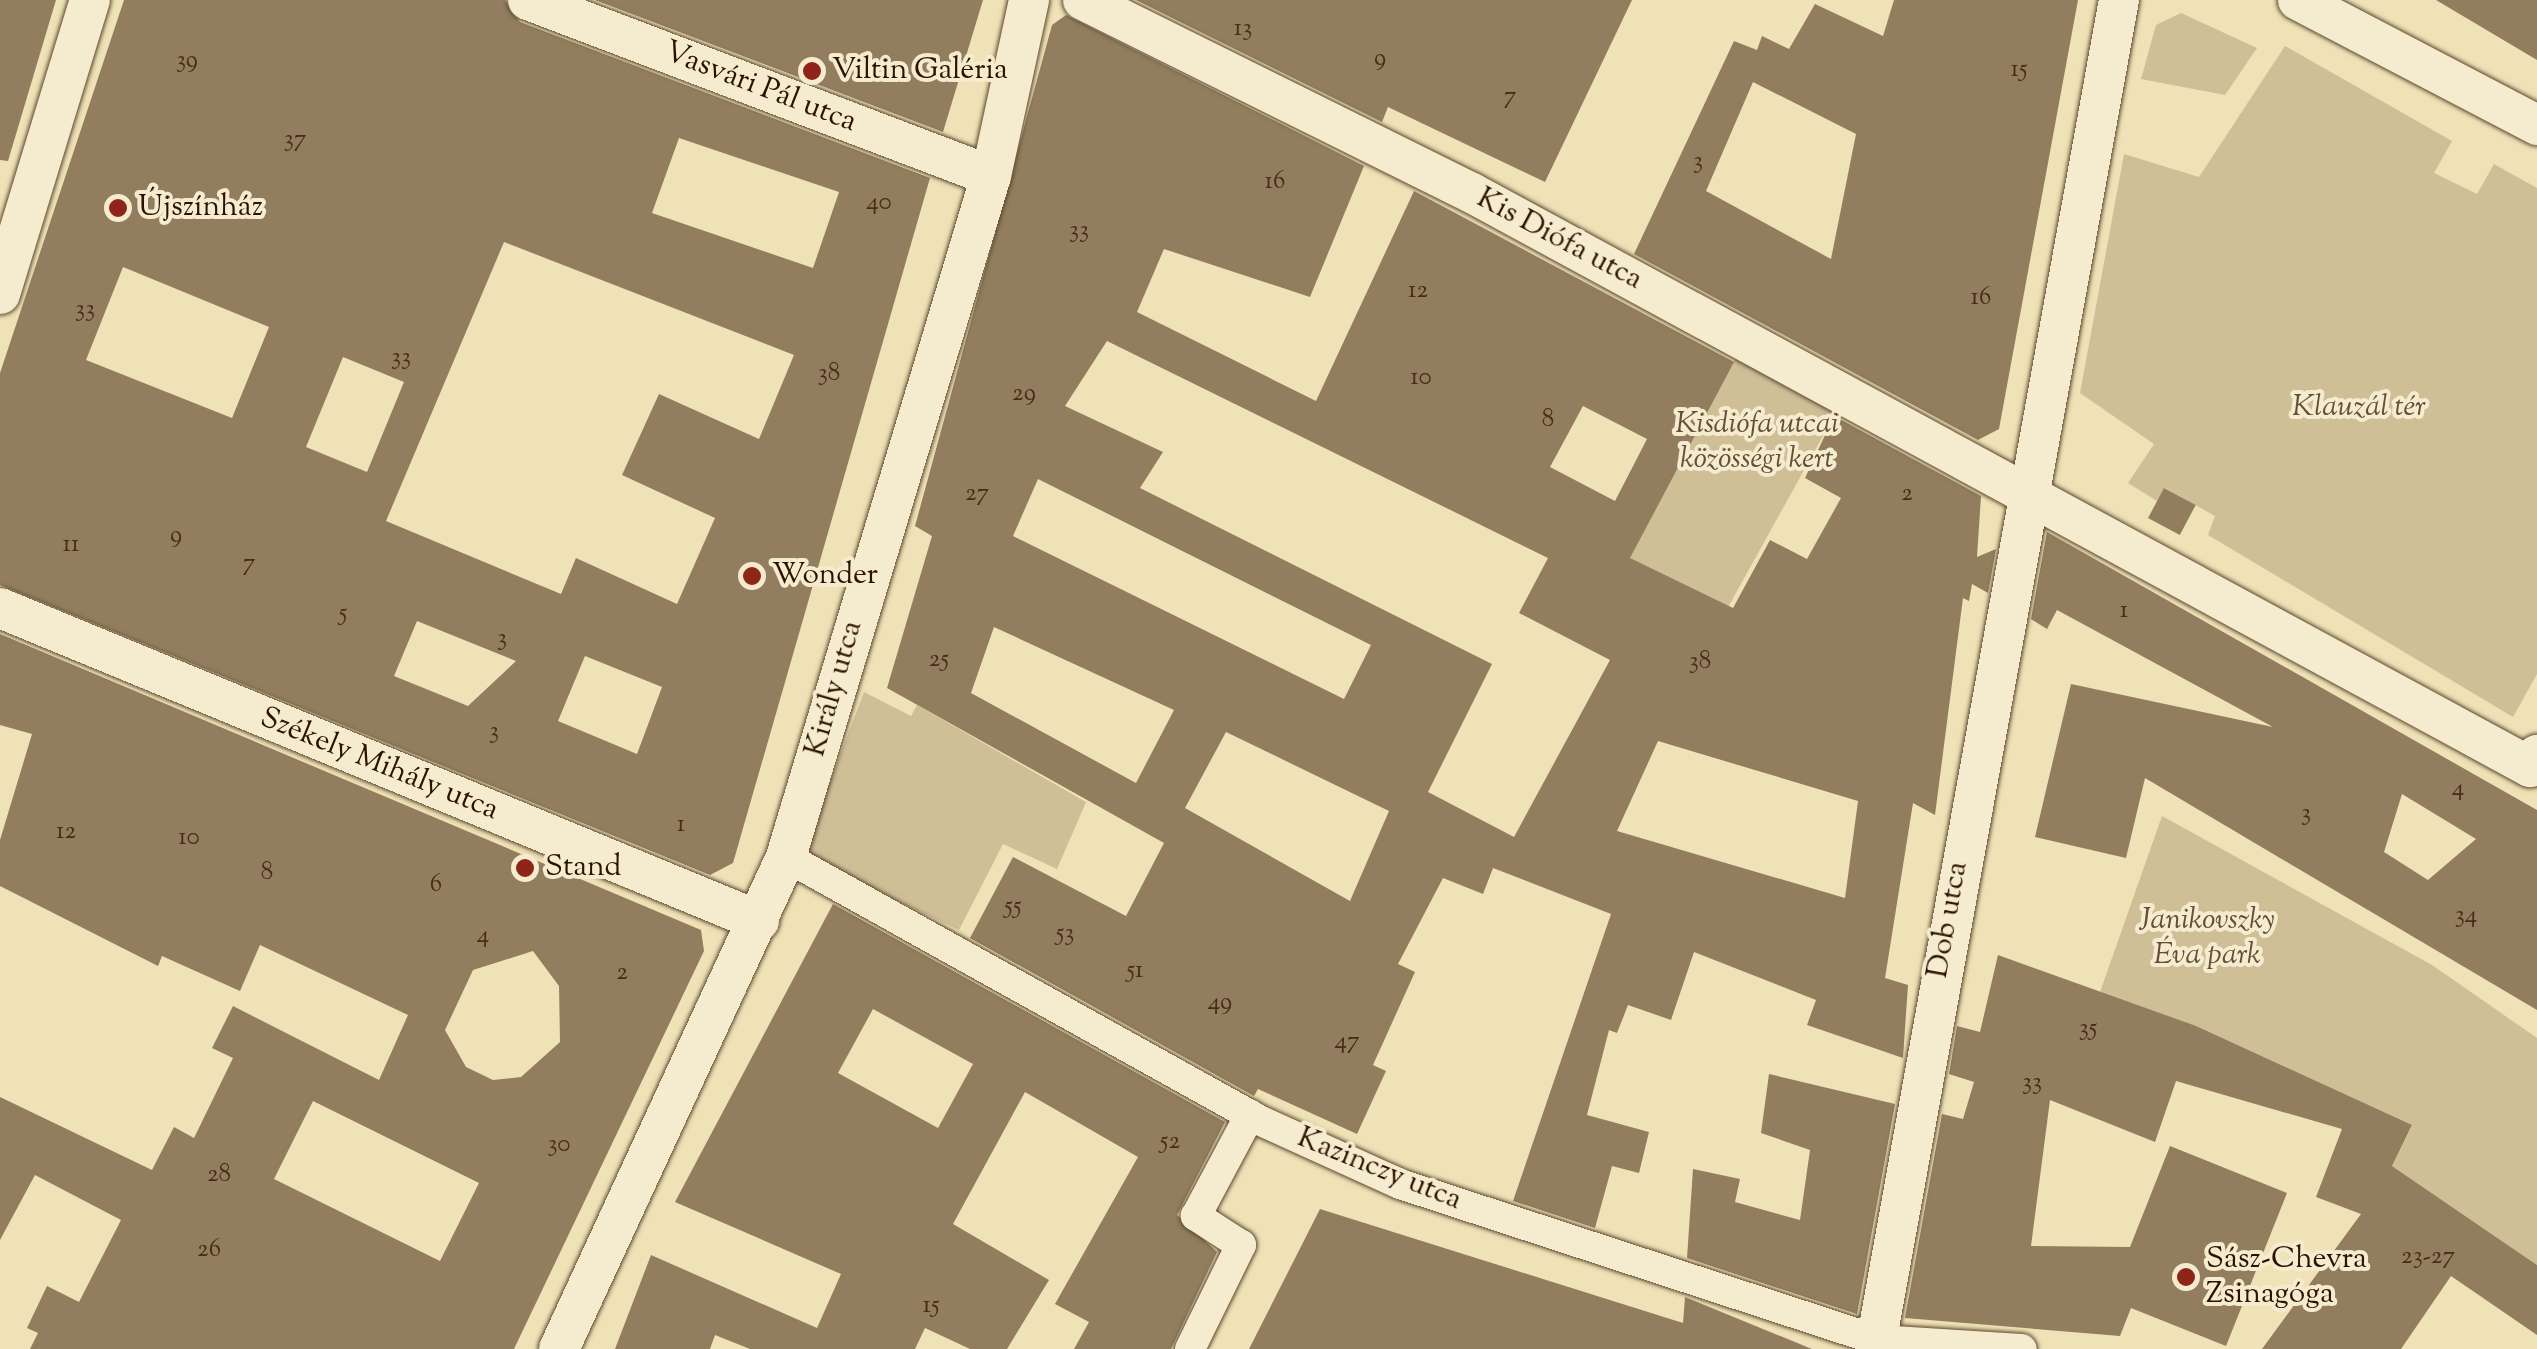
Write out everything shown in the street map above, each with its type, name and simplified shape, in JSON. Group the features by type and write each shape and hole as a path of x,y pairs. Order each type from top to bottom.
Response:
{"street":[{"path":"0,294 16,176 90,0"},
{"name":"Vasvári Pál utca","path":"528,0 991,176"},
{"name":"Király utca","path":"560,1349 786,857 991,176 1030,0"},
{"name":"Kis Diófa utca","path":"1083,0 1472,193 2028,493"},
{"path":"2118,0 2028,493 2535,764"},
{"path":"2298,0 2537,125"},
{"name":"Dob utca","path":"1876,1344 2028,493"},
{"name":"Székely Mihály utca","path":"0,608 759,921"},
{"name":"Kazinczy utca","path":"786,857 1250,1115 1400,1184 1876,1344 2022,1349"},
{"path":"1190,1349 1241,1245 1196,1216 1250,1115"}],"green space":[{"path":"2181,13 2257,48 2225,95 2141,79 2156,25"},
{"name":"Klauzál tér","path":"2285,46 2452,141 2434,173 2477,194 2494,164 2537,188 2537,674 2513,717 2208,535 2215,516 2165,488 2157,501 2128,483 2154,444 2080,393 2124,154 2199,177"},
{"name":"Kisdiófa utcai közösségi kert","path":"1737,356 1837,411 1726,612 1626,556"},
{"path":"864,692 911,716 917,705 1086,802 1057,869 1003,844 959,930 802,856"},
{"name":"Janikovszky Éva park","path":"2162,816 2432,965 2537,1038 2537,1265 2392,1166 2412,1126 2100,992"}],"building":[{"path":"0,0 56,0 8,161 0,160"},
{"path":"124,0 505,0 520,22 930,178 733,863 710,875 0,585 0,373","holes":["679,138 839,192 813,268 652,213","504,242 794,355 759,439 659,394 622,475 715,518 677,604 576,558 561,594 386,521","123,267 269,327 232,418 86,360","343,357 404,382 367,472 306,447","417,621 516,661 468,706 394,676","585,656 662,687 637,754 558,721"]},
{"path":"595,0 983,0 943,132"},
{"path":"1136,0 1632,0 1545,182 1388,107 1382,122"},
{"path":"1894,0 2078,0 1999,429 1978,440 1634,254 1734,41 1757,50 1762,36 1789,49 1815,4 1883,36","holes":["1753,82 1856,134 1831,259 1706,191"]},
{"path":"2436,0 2537,0 2537,60"},
{"path":"1066,15 1364,166 1310,297 1164,249 1137,312 1316,401 1414,191 1734,362 1630,558 1733,608 1770,540 1807,559 1841,498 1805,478 1834,416 1981,496 1977,557 1996,549 1988,593 1972,584 1969,601 1963,598 1935,815 1913,803 1885,978 1908,985 1903,1058 1807,1025 1816,1000 1694,952 1671,1020 1628,1005 1617,1033 1609,1030 1587,1115 1649,1132 1639,1173 1612,1166 1595,1228 1513,1201 1611,914 1493,868 1483,894 1443,878 1398,964 1415,972 1373,1065 1386,1071 1357,1134 1258,1089 1254,1096 970,938 1013,857 1126,916 1164,843 887,688 932,536 915,526 1052,25","holes":["1107,341 1548,558 1519,613 1610,660 1514,837 1428,792 1492,664 1140,488 1163,452 1065,406","1583,406 1647,439 1615,501 1550,467","1038,479 1371,645 1344,699 1013,536","994,627 1174,710 1136,783 971,693","1226,732 1389,811 1350,901 1185,808","1658,741 1858,801 1845,898 1617,831"]},
{"path":"2164,488 2196,505 2180,535 2148,518"},
{"path":"2047,532 2537,810 2537,1010 2145,778 2126,858 2035,837 2071,684 2273,727 2057,610 2047,629 2031,619","holes":["2402,794 2476,839 2428,880 2384,852"]},
{"path":"0,634 701,930 704,951 514,1349 30,1349 38,1333 27,1328 47,1286 79,1302 121,1220 35,1175 0,1240 0,1097 152,1170 174,1127 194,1138 233,1058 212,1048 233,1006 379,1080 408,1015 260,945 240,991 162,956 158,966 0,886 0,840 32,734 0,725","holes":["533,951 559,986 560,1042 521,1077 493,1080 466,1067 445,1030 473,970","313,1101 479,1183 440,1261 274,1179"]},
{"path":"833,904 1225,1122 1177,1215 1217,1252 1171,1349 1074,1349 1089,1322 1055,1304 1138,1157 1025,1092 953,1224 1049,1280 1007,1349 970,1349 925,1328 915,1349 750,1349 715,1335 710,1349 615,1349 651,1255 817,1328 841,1274 675,1202","holes":["873,1009 973,1064 938,1128 838,1073"]},
{"path":"1998,955 2196,1026 2412,1125 2392,1166 2537,1265 2537,1335 2451,1276 2401,1349 2262,1349 2361,1214 2316,1197 2342,1129 2176,1081 2155,1142 2050,1100 2031,1246 2130,1247 2170,1146 2287,1193 2226,1346 2131,1308 2120,1336 1905,1318 1942,1114 1963,1119 1974,1082 1949,1074 1957,1026 1980,1032"},
{"path":"1769,1074 1895,1104 1857,1314 1687,1258 1693,1169 1740,1179 1735,1202 1800,1220 1810,1150 1761,1133"},
{"path":"1320,1209 1683,1323 1685,1297 1812,1349 1249,1349"}],"place":[{"name":"Viltin Galéria","path":"812,71"},
{"name":"Újszínház","path":"118,208"},
{"name":"Wonder","path":"752,576"},
{"name":"Stand","path":"525,868"},
{"name":"Sász-Chevra Zsinagóga","path":"2186,1277"}]}
